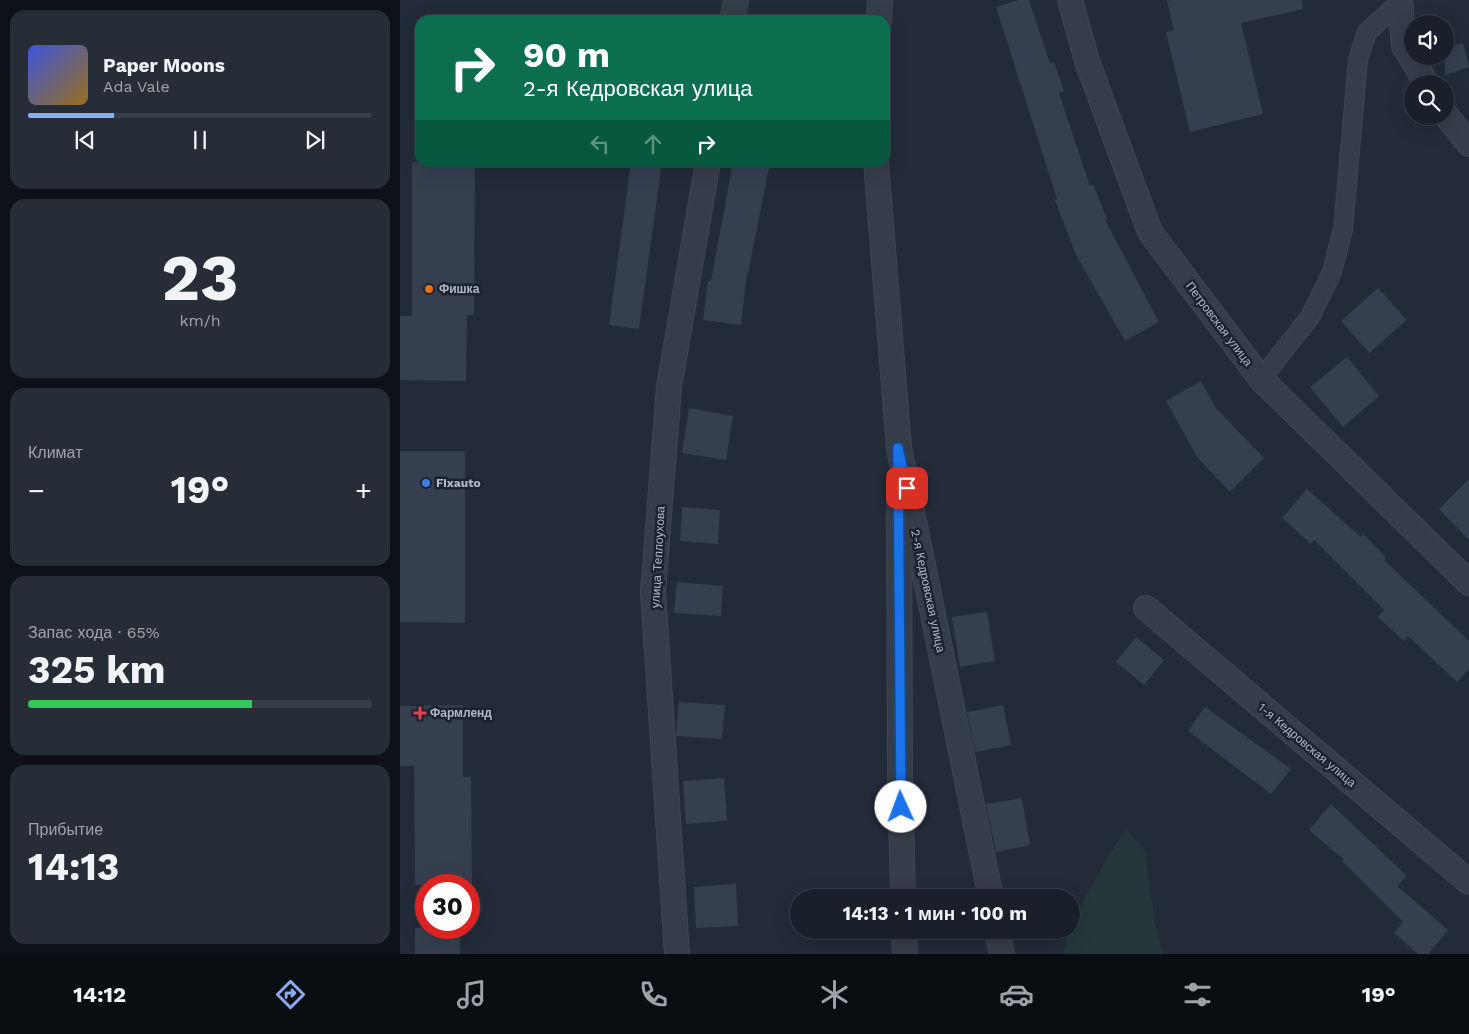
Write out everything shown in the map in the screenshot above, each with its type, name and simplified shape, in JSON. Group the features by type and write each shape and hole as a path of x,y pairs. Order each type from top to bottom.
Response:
{"street":[{"path":"733,15 736,0"},
{"path":"879,15 880,0"},
{"name":"Петровская улица","path":"1070,0 1088,64 1150,232 1261,380 1469,583"},
{"path":"1261,380 1310,317 1332,272 1343,229 1358,60 1367,32 1400,1"},
{"path":"1400,1 1404,46 1422,75"},
{"path":"1454,125 1469,144"},
{"name":"улица Теплоухова","path":"677,954 653,592 669,387 707,167"},
{"name":"2-я Кедровская улица","path":"876,167 898,448 989,889"},
{"path":"898,448 900,771 903,889"},
{"name":"1-я Кедровская улица","path":"1146,608 1469,882"},
{"path":"904,939 905,954"},
{"path":"999,939 1002,954"}],"shaded area":[{"path":"1126,828 1145,851 1155,924 1163,954 1064,954 1067,939 1080,939 1080,908"}],"building":[{"path":"1018,0 1029,0 1050,63 1054,62 1064,91 1059,93 1090,186 1093,184 1107,219 1105,220 1159,322 1125,341 1076,255 1055,200 1057,199 996,7"},
{"path":"1167,0 1302,0 1303,9 1241,23 1263,114 1190,132 1166,32 1174,30"},
{"path":"1463,43 1469,67 1445,75 1445,65 1454,65 1454,46"},
{"path":"412,162 415,162 415,167 475,167 474,315 467,315 466,381 400,380 400,316 412,316"},
{"path":"630,167 661,167 639,329 609,325"},
{"path":"732,167 769,167 747,274 741,325 703,320 708,281 711,281"},
{"path":"1378,288 1407,320 1369,353 1341,321"},
{"path":"1347,357 1379,396 1343,427 1310,387"},
{"path":"1201,381 1216,408 1264,458 1230,492 1197,457 1166,401"},
{"path":"689,408 733,416 726,460 682,453"},
{"path":"400,451 465,451 465,623 400,622"},
{"path":"1469,479 1469,540 1439,509"},
{"path":"1307,489 1361,537 1363,534 1386,557 1384,560 1469,641 1469,669 1457,682 1408,636 1404,641 1378,617 1384,610 1314,540 1311,544 1282,518"},
{"path":"682,507 720,510 718,544 680,541"},
{"path":"677,582 723,586 721,616 674,613"},
{"path":"987,612 995,661 960,667 952,617"},
{"path":"1136,637 1164,660 1144,685 1116,662"},
{"path":"679,702 725,705 722,739 676,736"},
{"path":"463,705 463,777 471,777 472,874 415,874 415,885 414,766 400,766 400,706"},
{"path":"1003,705 1011,745 975,752 967,712"},
{"path":"1205,707 1291,769 1271,794 1188,731"},
{"path":"724,778 727,821 686,824 683,781"},
{"path":"1022,798 1030,845 996,852 986,804"},
{"path":"1331,804 1407,876 1397,886 1448,930 1428,954 1418,954 1394,933 1403,922 1342,861 1344,860 1309,830"},
{"path":"736,884 738,926 696,928 694,887"},
{"path":"415,939 460,939 460,954 415,954"}],"place":[{"name":"Фишка","path":"429,289"},
{"name":"Fixauto","path":"426,483"},
{"name":"Фармленд","path":"420,713"}],"route":[{"path":"901,807 898,448 907,488"}]}
